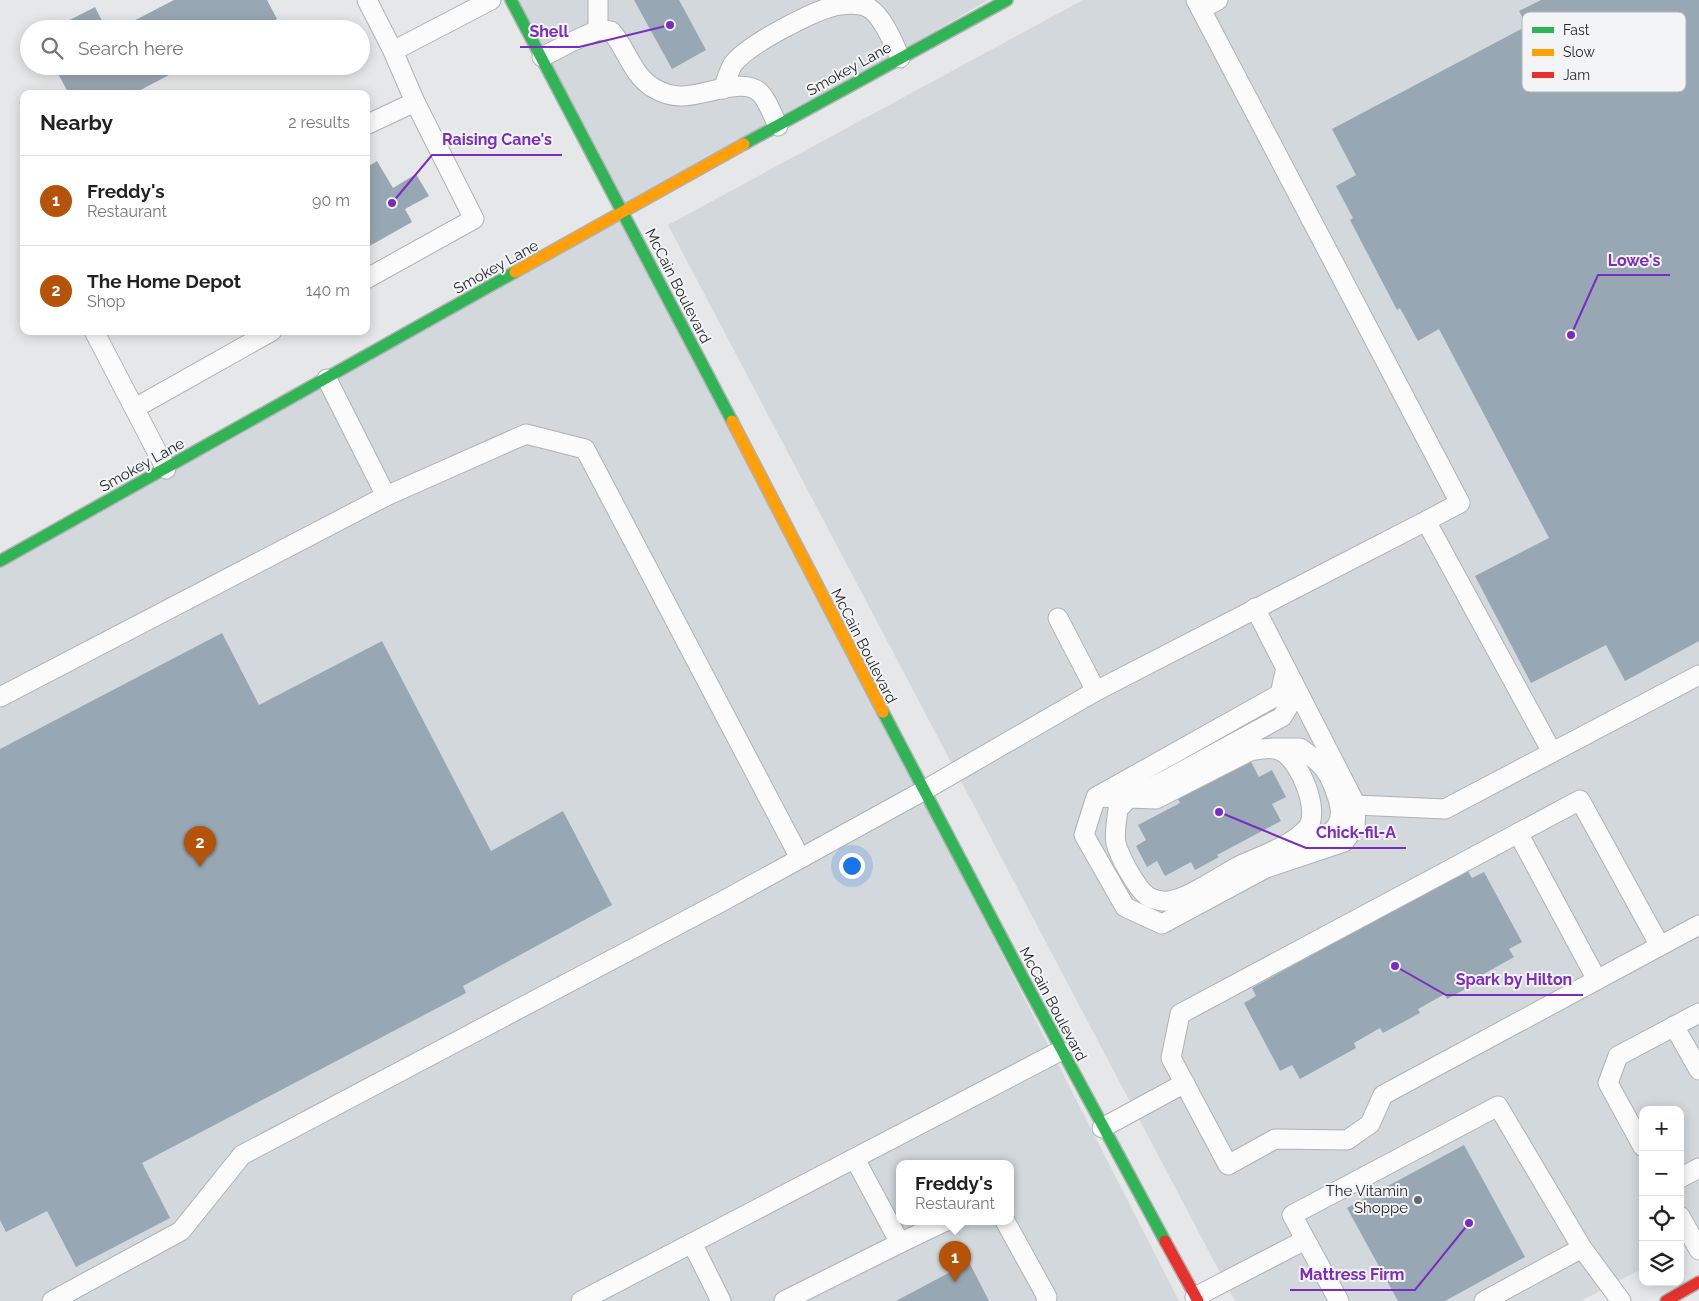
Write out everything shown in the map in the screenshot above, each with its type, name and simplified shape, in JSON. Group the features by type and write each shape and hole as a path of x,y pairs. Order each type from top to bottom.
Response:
{"main road":[{"name":"McCain Boulevard","path":"511,0 623,212 922,791 1060,1051 1197,1300"},
{"name":"Smokey Lane","path":"0,561 623,212 1007,0"},
{"path":"1666,1301 1699,1282"}],"lane":[{"path":"367,0 393,51 415,102 474,218 370,277"},
{"path":"393,51 491,0"},
{"path":"598,0 598,30"},
{"path":"52,1301 181,1232 242,1155 721,902 922,791 1096,691 1460,503 1198,4 1218,0"},
{"path":"723,89 734,64 749,50 797,20 839,5 855,2 867,7 874,13 885,27 900,58"},
{"path":"542,57 598,30 611,31 619,40 638,75 652,87 668,94 681,96 698,95 738,85 751,86 761,93 778,126"},
{"path":"370,123 415,102"},
{"path":"96,335 136,408 166,469"},
{"path":"136,408 265,335"},
{"path":"327,379 386,496"},
{"path":"0,697 386,496 526,434 585,449 800,858"},
{"path":"1426,521 1552,752"},
{"path":"1255,608 1290,675 1356,805 1355,827 1344,842 1266,868 1162,924 1125,906 1084,835 1096,798 1280,694 1290,675"},
{"path":"1058,618 1096,691"},
{"path":"1356,805 1445,809 1699,674"},
{"path":"1267,748 1284,752 1296,765 1313,806 1309,825 1298,837 1183,897 1167,902 1147,896 1128,871 1116,842 1118,809 1129,798 1282,717 1290,702 1290,675"},
{"path":"1096,798 1156,799 1250,751 1267,748 1300,748 1322,766 1334,788 1341,805 1340,822 1333,831 1322,838 1270,851"},
{"path":"1660,946 1580,800 1180,1014 1171,1058 1228,1165 1275,1139 1347,1140 1370,1124 1384,1095 1699,925"},
{"path":"1518,833 1597,980"},
{"path":"1639,1140 1608,1083 1618,1056 1699,1013"},
{"path":"1674,1026 1699,1070"},
{"path":"581,1301 1060,1051"},
{"path":"1102,1128 1185,1083"},
{"path":"1339,1301 1292,1215 1498,1106 1582,1248 1621,1301"},
{"path":"855,1159 900,1243"},
{"path":"1684,1176 1699,1168"},
{"path":"1684,1223 1699,1250"},
{"path":"784,1301 938,1225"},
{"path":"1007,1225 1044,1300"},
{"path":"1197,1300 1305,1240"},
{"path":"692,1243 721,1301"},
{"path":"1484,1301 1582,1248"},
{"path":"809,1301 859,1263"}],"shaded area":[{"path":"511,0 988,0 623,213"},
{"path":"1083,0 1699,0 1699,1238 1684,1246 1684,1106 1639,1106 1639,1270 1581,1301 1235,1301 668,225"},
{"path":"623,213 1179,1301 0,1301 0,556"}],"building":[{"path":"174,0 267,0 277,19 275,20 135,20"},
{"path":"634,0 679,0 706,50 672,69"},
{"path":"1541,0 1699,0 1699,641 1625,681 1606,645 1531,683 1475,576 1549,538 1439,329 1418,341 1400,308 1397,310 1350,220 1353,218 1336,186 1356,175 1332,129 1522,29 1522,92 1686,92 1686,12 1522,12 1522,17 1519,11"},
{"path":"95,7 102,20 70,20"},
{"path":"59,75 169,75 141,90 67,90"},
{"path":"377,161 393,188 416,174 429,196 405,209 412,222 370,246 370,165"},
{"path":"222,633 259,705 382,641 491,851 563,811 612,905 463,986 466,993 142,1163 170,1218 76,1267 47,1211 6,1232 0,1220 0,749"},
{"path":"1251,762 1259,777 1272,770 1286,797 1272,804 1281,821 1217,855 1219,857 1195,870 1191,862 1165,876 1157,861 1147,867 1136,846 1146,840 1138,825 1180,803 1178,799"},
{"path":"1467,870 1472,878 1484,872 1522,942 1509,949 1514,957 1482,975 1484,979 1447,999 1445,994 1418,1009 1420,1013 1383,1033 1380,1028 1354,1043 1356,1048 1300,1079 1292,1065 1280,1071 1244,1003 1256,996 1252,988"},
{"path":"1464,1145 1525,1257 1445,1301 1398,1301 1347,1208"},
{"path":"969,1262 989,1301 896,1301"}],"traffic: fast":[{"path":"511,0 732,421"},
{"path":"744,144 1007,0"},
{"path":"0,561 515,272"},
{"path":"883,712 1023,978 1165,1241"}],"traffic: slow":[{"path":"515,272 744,144"},
{"path":"732,421 883,712"}],"traffic: jam":[{"path":"1165,1241 1198,1301"},
{"path":"1666,1301 1699,1282"}],"place":[{"name":"Shell","path":"670,25"},
{"name":"Raising Cane's","path":"392,203"},
{"name":"Lowe's","path":"1571,335"},
{"name":"Chick-fil-A","path":"1219,812"},
{"name":"The Home Depot","path":"200,867"},
{"name":"Spark by Hilton","path":"1395,966"},
{"name":"The Vitamin Shoppe","path":"1418,1200"},
{"name":"Mattress Firm","path":"1469,1223"},
{"name":"Freddy's","path":"955,1282"}]}
